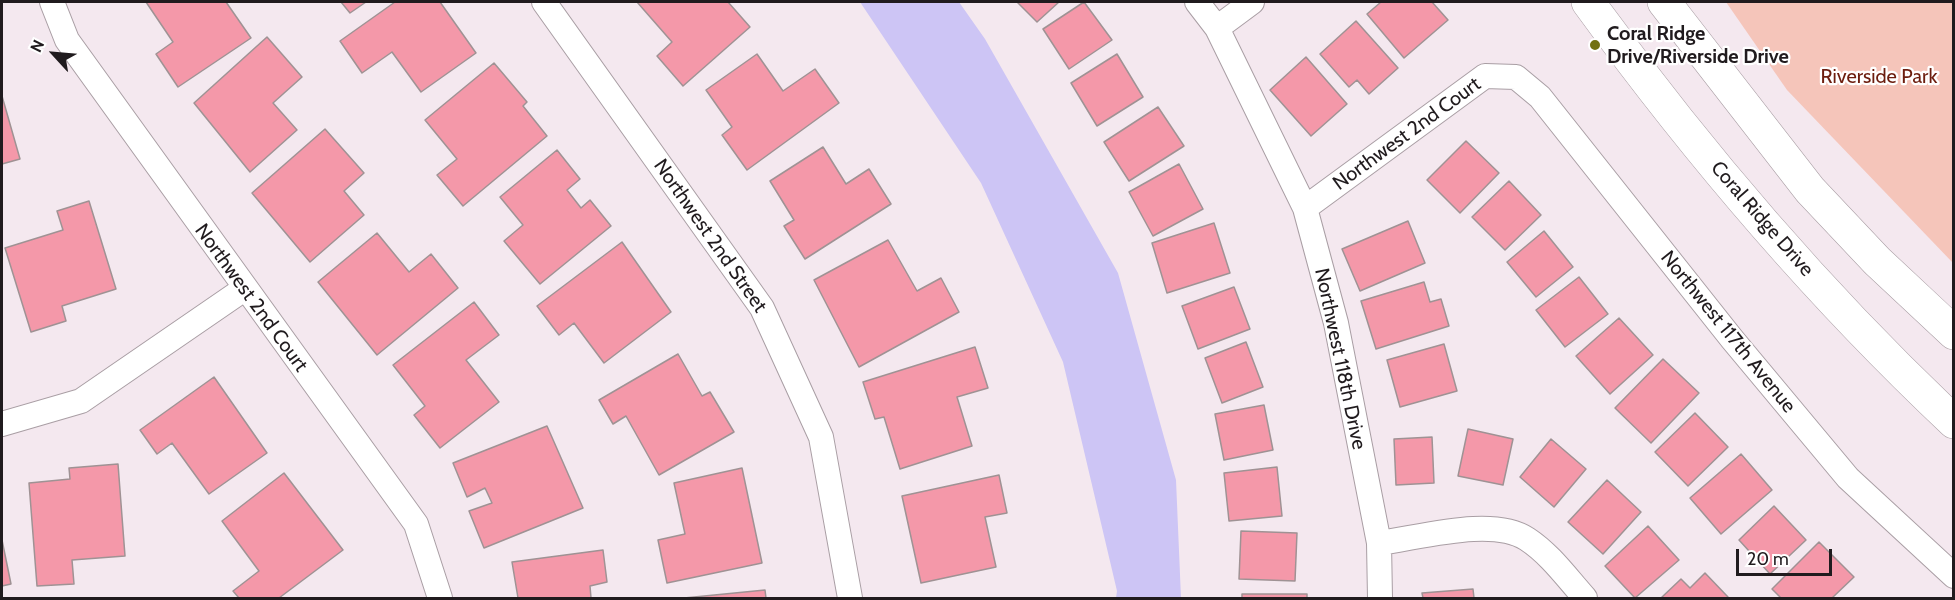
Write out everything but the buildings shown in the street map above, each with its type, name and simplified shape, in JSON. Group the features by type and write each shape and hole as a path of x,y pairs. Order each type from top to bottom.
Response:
{"main road":[{"name":"Coral Ridge Drive","path":"1588,2 1744,204 1899,370 1953,422"},
{"path":"1664,2 1810,190 1877,261 1953,333"}],"street":[{"name":"Northwest 2nd Court","path":"52,2 68,40 244,289 416,524 440,598"},
{"name":"Northwest 2nd Street","path":"544,2 762,308 822,437 850,598"},
{"name":"Northwest 118th Drive","path":"1197,2 1217,28 1305,208 1336,323 1379,543 1380,598"},
{"path":"1217,28 1252,2"},
{"name":"Northwest 2nd Court","path":"1305,208 1485,76 1516,77"},
{"name":"Northwest 117th Avenue","path":"1516,77 1540,97 1732,339 1848,478 1953,576"},
{"path":"2,424 81,401 244,289"},
{"path":"1379,543 1492,527 1527,538 1554,563 1585,598"}],"green space":[{"name":"Riverside Park","path":"1726,2 1953,2 1953,263 1787,90"}],"shaded area":[{"path":"860,2 959,2 985,39 1118,273 1176,480 1181,598 1116,598 1117,591 1063,362 981,183"}],"place":[{"name":"Coral Ridge Drive/Riverside Drive","path":"1595,45"}]}
